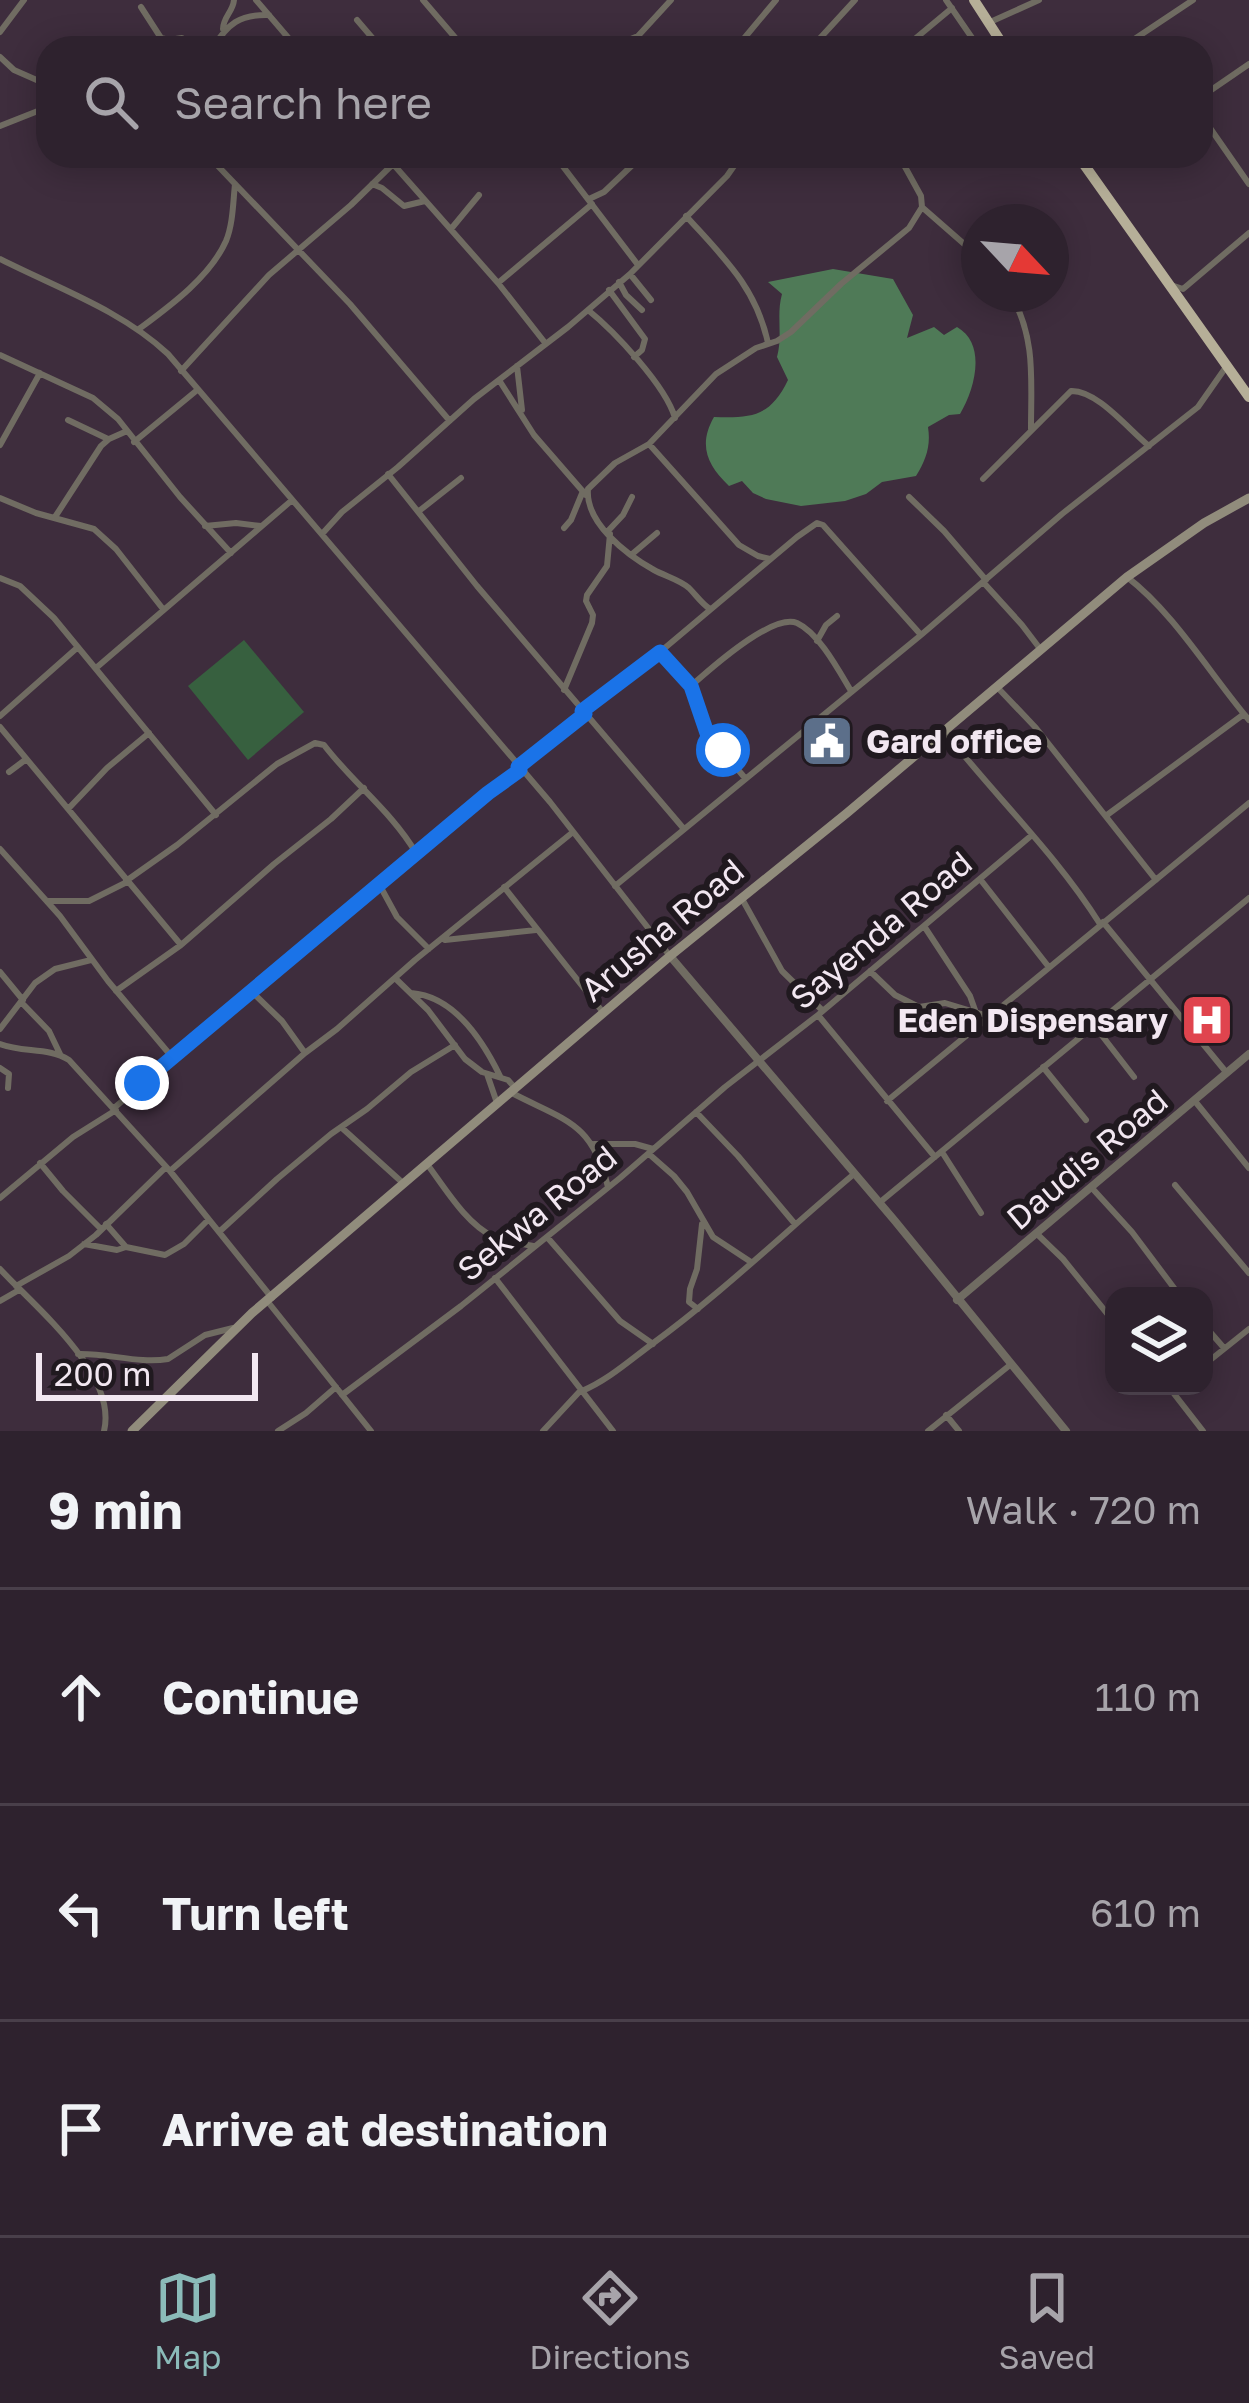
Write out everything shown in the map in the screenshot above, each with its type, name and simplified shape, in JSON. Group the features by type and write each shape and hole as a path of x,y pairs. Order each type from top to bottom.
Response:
{"highway":[{"path":"974,0 997,36"},
{"path":"1086,168 1249,397"}],"main road":[{"name":"Arusha Road","path":"132,1431 236,1328 670,956 1127,577 1249,498"}],"street":[{"path":"1,27 24,0"},
{"path":"223,32 234,0"},
{"path":"256,0 287,36"},
{"path":"423,0 454,36"},
{"path":"638,36 671,0"},
{"path":"746,36 776,0"},
{"path":"822,36 855,0"},
{"path":"946,0 971,36"},
{"path":"988,23 1039,0"},
{"path":"1140,36 1193,0"},
{"path":"141,7 160,36"},
{"path":"918,36 952,8"},
{"path":"220,36 242,16 269,15"},
{"path":"357,20 371,36"},
{"path":"0,57 36,80"},
{"path":"1213,89 1249,64"},
{"path":"0,126 36,112"},
{"path":"1213,132 1249,184"},
{"path":"217,168 358,314 449,420"},
{"path":"182,371 262,282 389,168"},
{"path":"396,168 546,344"},
{"path":"565,168 638,265"},
{"path":"498,283 629,168"},
{"path":"321,536 342,512 449,420 630,274 733,168"},
{"path":"564,528 603,472 650,444 716,374 791,332 900,236 922,207 906,168"},
{"path":"139,329 187,289 226,241 235,184"},
{"path":"372,184 404,206 425,201"},
{"path":"451,230 479,195"},
{"path":"922,207 961,241"},
{"path":"686,216 743,282 763,317 768,343"},
{"path":"1167,284 1183,289 1249,233"},
{"path":"0,259 106,310 139,329 168,354 573,832 670,956 1066,1431"},
{"path":"630,274 652,300"},
{"path":"619,282 642,310"},
{"path":"609,290 645,339 634,357"},
{"path":"588,310 634,357 676,419"},
{"path":"1019,312 1032,351 1031,429"},
{"path":"0,355 93,398 118,419 231,553"},
{"path":"517,366 523,416"},
{"path":"615,886 1062,514 1198,407 1226,367"},
{"path":"0,445 40,373"},
{"path":"499,380 534,435 585,493 608,533 631,555 688,587 710,609"},
{"path":"134,442 198,390"},
{"path":"983,479 1071,391 1098,401 1149,446"},
{"path":"68,420 109,439"},
{"path":"0,426 10,428"},
{"path":"55,517 94,456 109,439 127,431"},
{"path":"650,444 739,545 770,559"},
{"path":"388,474 684,829"},
{"path":"419,511 461,478"},
{"path":"0,497 105,536 164,611"},
{"path":"564,690 592,623 587,595 607,566 608,533 632,497"},
{"path":"909,497 944,531 1041,650"},
{"path":"97,668 291,501"},
{"path":"0,1198 115,1109 808,528 820,523 921,634"},
{"path":"205,526 262,526"},
{"path":"631,555 657,533"},
{"path":"1107,815 1247,718 1146,593 1127,577"},
{"path":"0,578 20,586 78,647 216,815"},
{"path":"817,641 837,616"},
{"path":"691,686 749,640 781,623 797,623 830,655 851,691"},
{"path":"0,716 78,647"},
{"path":"660,652 691,686 707,733 745,778"},
{"path":"997,687 1036,728 1156,880"},
{"path":"0,727 181,945"},
{"path":"944,730 1227,1073"},
{"path":"69,808 107,767 149,733"},
{"path":"47,901 89,901 126,882 277,764 315,743 324,746 364,788 416,854"},
{"path":"9,772 26,760"},
{"path":"116,991 181,945 364,788"},
{"path":"887,1102 1249,802"},
{"path":"0,1301 84,1244 305,1053 573,832"},
{"name":"Sayenda Road","path":"759,1062 1033,835"},
{"path":"0,849 172,1057"},
{"path":"980,879 1048,967"},
{"path":"380,884 406,928 429,949"},
{"path":"504,887 604,1015"},
{"path":"741,897 782,971 887,1102 939,1154 980,1213"},
{"path":"879,1203 1249,898"},
{"path":"924,926 975,1010"},
{"path":"441,940 536,930"},
{"path":"0,1029 35,983 55,969 91,960"},
{"path":"870,971 896,995 920,1007 945,1003 988,1016"},
{"path":"0,972 50,1031 60,1054"},
{"path":"396,980 442,1026 465,1058 487,1074 500,1076"},
{"path":"251,992 305,1053"},
{"path":"411,993 437,997 486,1050 512,1090 574,1124 594,1144 608,1187"},
{"path":"0,1019 10,1019"},
{"path":"1094,1024 1134,1077"},
{"path":"0,1044 60,1054 86,1076 168,1169 371,1431"},
{"path":"218,1233 277,1179 411,1072 455,1045"},
{"name":"Daudis Road","path":"957,1300 1249,1054"},
{"name":"Sekwa Road","path":"278,1431 495,1278 759,1062"},
{"path":"1043,1067 1086,1120"},
{"path":"0,1068 9,1074 8,1088"},
{"path":"487,1074 497,1103"},
{"path":"1194,1100 1249,1168"},
{"path":"696,1112 795,1224"},
{"path":"342,1128 404,1184"},
{"path":"594,1144 622,1143 650,1151 687,1192 702,1222 723,1246 751,1262"},
{"path":"40,1163 62,1191 126,1246 165,1255 208,1220"},
{"path":"427,1164 482,1229 503,1240 535,1246"},
{"path":"543,1431 581,1390 611,1376 698,1310 854,1174"},
{"path":"1175,1185 1249,1273"},
{"path":"1091,1186 1173,1287"},
{"path":"698,1310 688,1296 697,1269 702,1222"},
{"path":"1036,1233 1105,1311"},
{"path":"547,1237 620,1322 653,1344"},
{"path":"84,1244 117,1250 126,1246"},
{"path":"0,1269 78,1354 97,1383 106,1411 104,1431"},
{"path":"495,1278 613,1431"},
{"path":"78,1354 169,1359 214,1331 236,1328"},
{"path":"1213,1357 1249,1329"},
{"path":"1213,1335 1224,1348"},
{"path":"928,1431 1010,1365"},
{"path":"1175,1395 1204,1431"},
{"path":"946,1415 959,1431"}],"green space":[{"path":"833,269 893,279 913,315 907,338 934,327 944,335 957,327 966,335 975,368 965,404 960,414 928,427 927,453 916,476 882,482 866,494 801,506 766,499 742,481 729,486 707,454 706,437 714,417 758,413 774,402 788,380 777,357 782,294 768,282"},
{"path":"244,640 304,712 248,760 188,686"}],"place":[{"name":"Gard office","path":"827,741"},
{"name":"Eden Dispensary","path":"1207,1020"}],"route":[{"path":"142,1083 520,770 585,714 582,711 660,652 691,686 707,733 723,750"}]}
